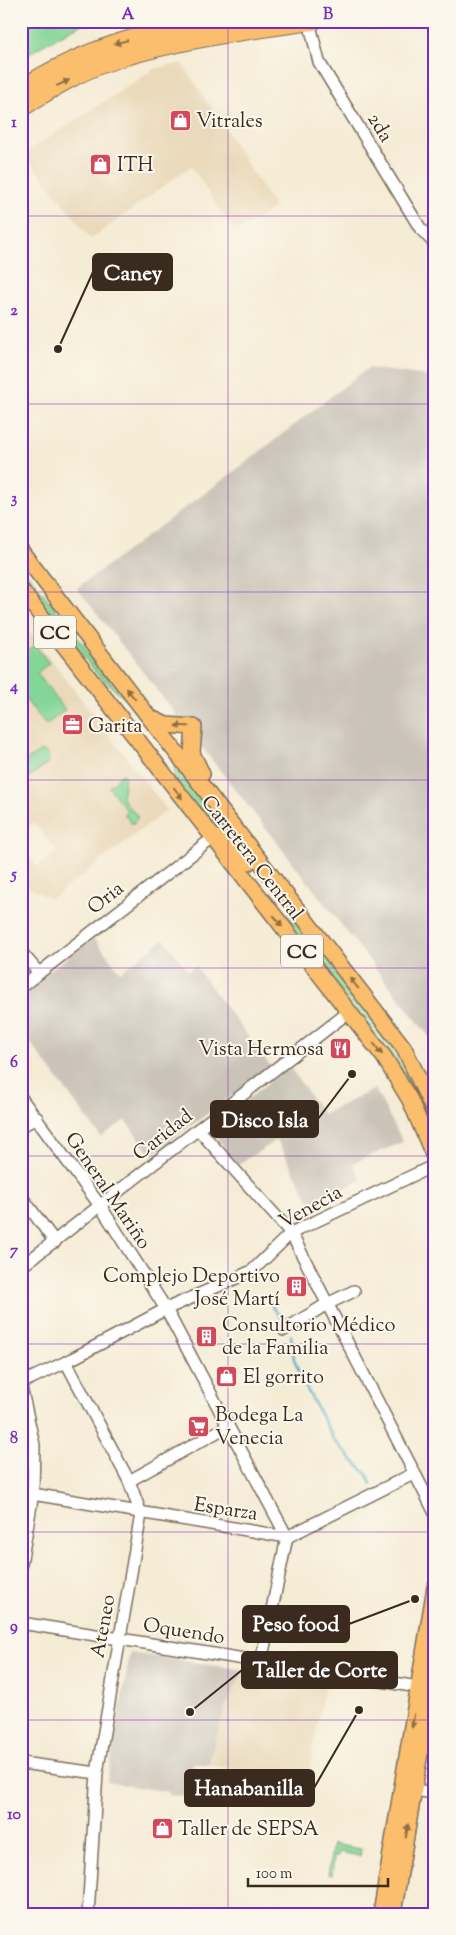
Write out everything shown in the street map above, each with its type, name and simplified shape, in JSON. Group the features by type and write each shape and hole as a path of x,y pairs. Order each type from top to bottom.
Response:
{"highway":[{"path":"21,89 44,74 116,42 173,24 220,21"},
{"path":"21,108 52,87 114,59 180,43 313,21"}],"main road":[{"name":"Carretera Central","path":"21,551 404,1048 435,1113"},
{"name":"Carretera Central","path":"21,590 384,1057 410,1100 435,1160"},
{"path":"146,713 166,725 194,727 192,744 194,760 216,795 219,808"},
{"path":"149,754 167,740"},
{"path":"213,838 225,839 233,844 272,892 304,918"},
{"path":"404,1048 435,1090"},
{"path":"410,1100 435,1147"},
{"path":"394,1914 408,1790 424,1688 434,1596"},
{"path":"424,1688 435,1664"},
{"path":"381,1914 408,1790"}],"street":[{"name":"2da","path":"309,22 319,62 420,228 435,244"},
{"name":"Oria","path":"21,987 213,838"},
{"path":"21,952 39,973"},
{"name":"Caridad","path":"21,1267 101,1207 198,1129 350,1012"},
{"name":"General Mariño","path":"21,1098 101,1207 166,1309 287,1537"},
{"path":"21,1126 37,1118"},
{"path":"198,1129 291,1233 413,1474 431,1501 435,1513"},
{"name":"Venecia","path":"21,1382 66,1362 166,1309 252,1271 291,1233 435,1165"},
{"path":"21,1196 55,1242"},
{"path":"284,1330 327,1304 354,1291"},
{"name":"Ateneo","path":"66,1362 129,1481 141,1514 97,1774 88,1914"},
{"path":"21,1387 34,1445 27,1493 21,1564"},
{"path":"129,1481 228,1426"},
{"path":"262,1662 287,1537 413,1474"},
{"name":"Esparza","path":"27,1493 141,1514 287,1537"},
{"name":"Oquendo","path":"21,1623 424,1688"},
{"path":"21,1763 97,1774"},
{"path":"408,1790 435,1793"}],"shaded area":[{"path":"182,63 275,207 235,233 191,166 91,239 24,154 154,69"},
{"path":"368,368 427,376 435,381 435,1044 77,588 232,473"},
{"path":"21,621 167,810 51,899 23,884 21,886 21,846 37,867 57,852 34,822 21,832"},
{"path":"94,938 120,972 164,939 188,971 195,966 271,1067 151,1155 125,1120 101,1137 21,1030 21,991"},
{"path":"289,1066 323,1114 375,1089 403,1142 353,1163 361,1180 311,1204 277,1140 237,1165 210,1129"},
{"path":"130,1653 244,1670 226,1705 208,1765 193,1763 187,1797 168,1795 168,1792 107,1782"},
{"path":"244,1670 325,1683 307,1780 208,1765 226,1705"}],"green space":[{"path":"21,21 76,21 84,23 38,48 21,60"},
{"path":"21,565 125,699 97,674 21,577"},
{"path":"35,645 49,663 37,673 65,710 46,725 21,694 21,684 26,681 21,675 21,656"},
{"path":"41,751 48,753 49,762 21,783 21,764"},
{"path":"174,764 236,842 214,831 175,781"},
{"path":"122,774 125,776 122,798 138,817 134,823 131,823 124,814 127,811 109,787"},
{"path":"275,904 296,923 337,968 373,1018 404,1070 430,1122 435,1138 395,1063"},
{"path":"333,1844 361,1849 360,1856 339,1852 338,1857 334,1857 332,1875 328,1874"}],"waterway":[{"path":"269,1302 281,1318"},
{"path":"291,1335 294,1359 302,1380 334,1440 368,1476 371,1484"}],"place":[{"name":"Vitrales","path":"180,120"},
{"name":"ITH","path":"101,164"},
{"name":"Caney","path":"58,349"},
{"name":"Garita","path":"72,725"},
{"name":"Vista Hermosa","path":"340,1048"},
{"name":"Disco Isla","path":"352,1074"},
{"name":"Complejo Deportivo José Martí","path":"296,1287"},
{"name":"Consultorio Médico de la Familia","path":"206,1336"},
{"name":"El gorrito","path":"227,1376"},
{"name":"Bodega La Venecia","path":"199,1426"},
{"name":"Peso food","path":"415,1599"},
{"name":"Hanabanilla","path":"359,1710"},
{"name":"Taller de Corte","path":"190,1712"},
{"name":"Taller de SEPSA","path":"162,1828"}]}
